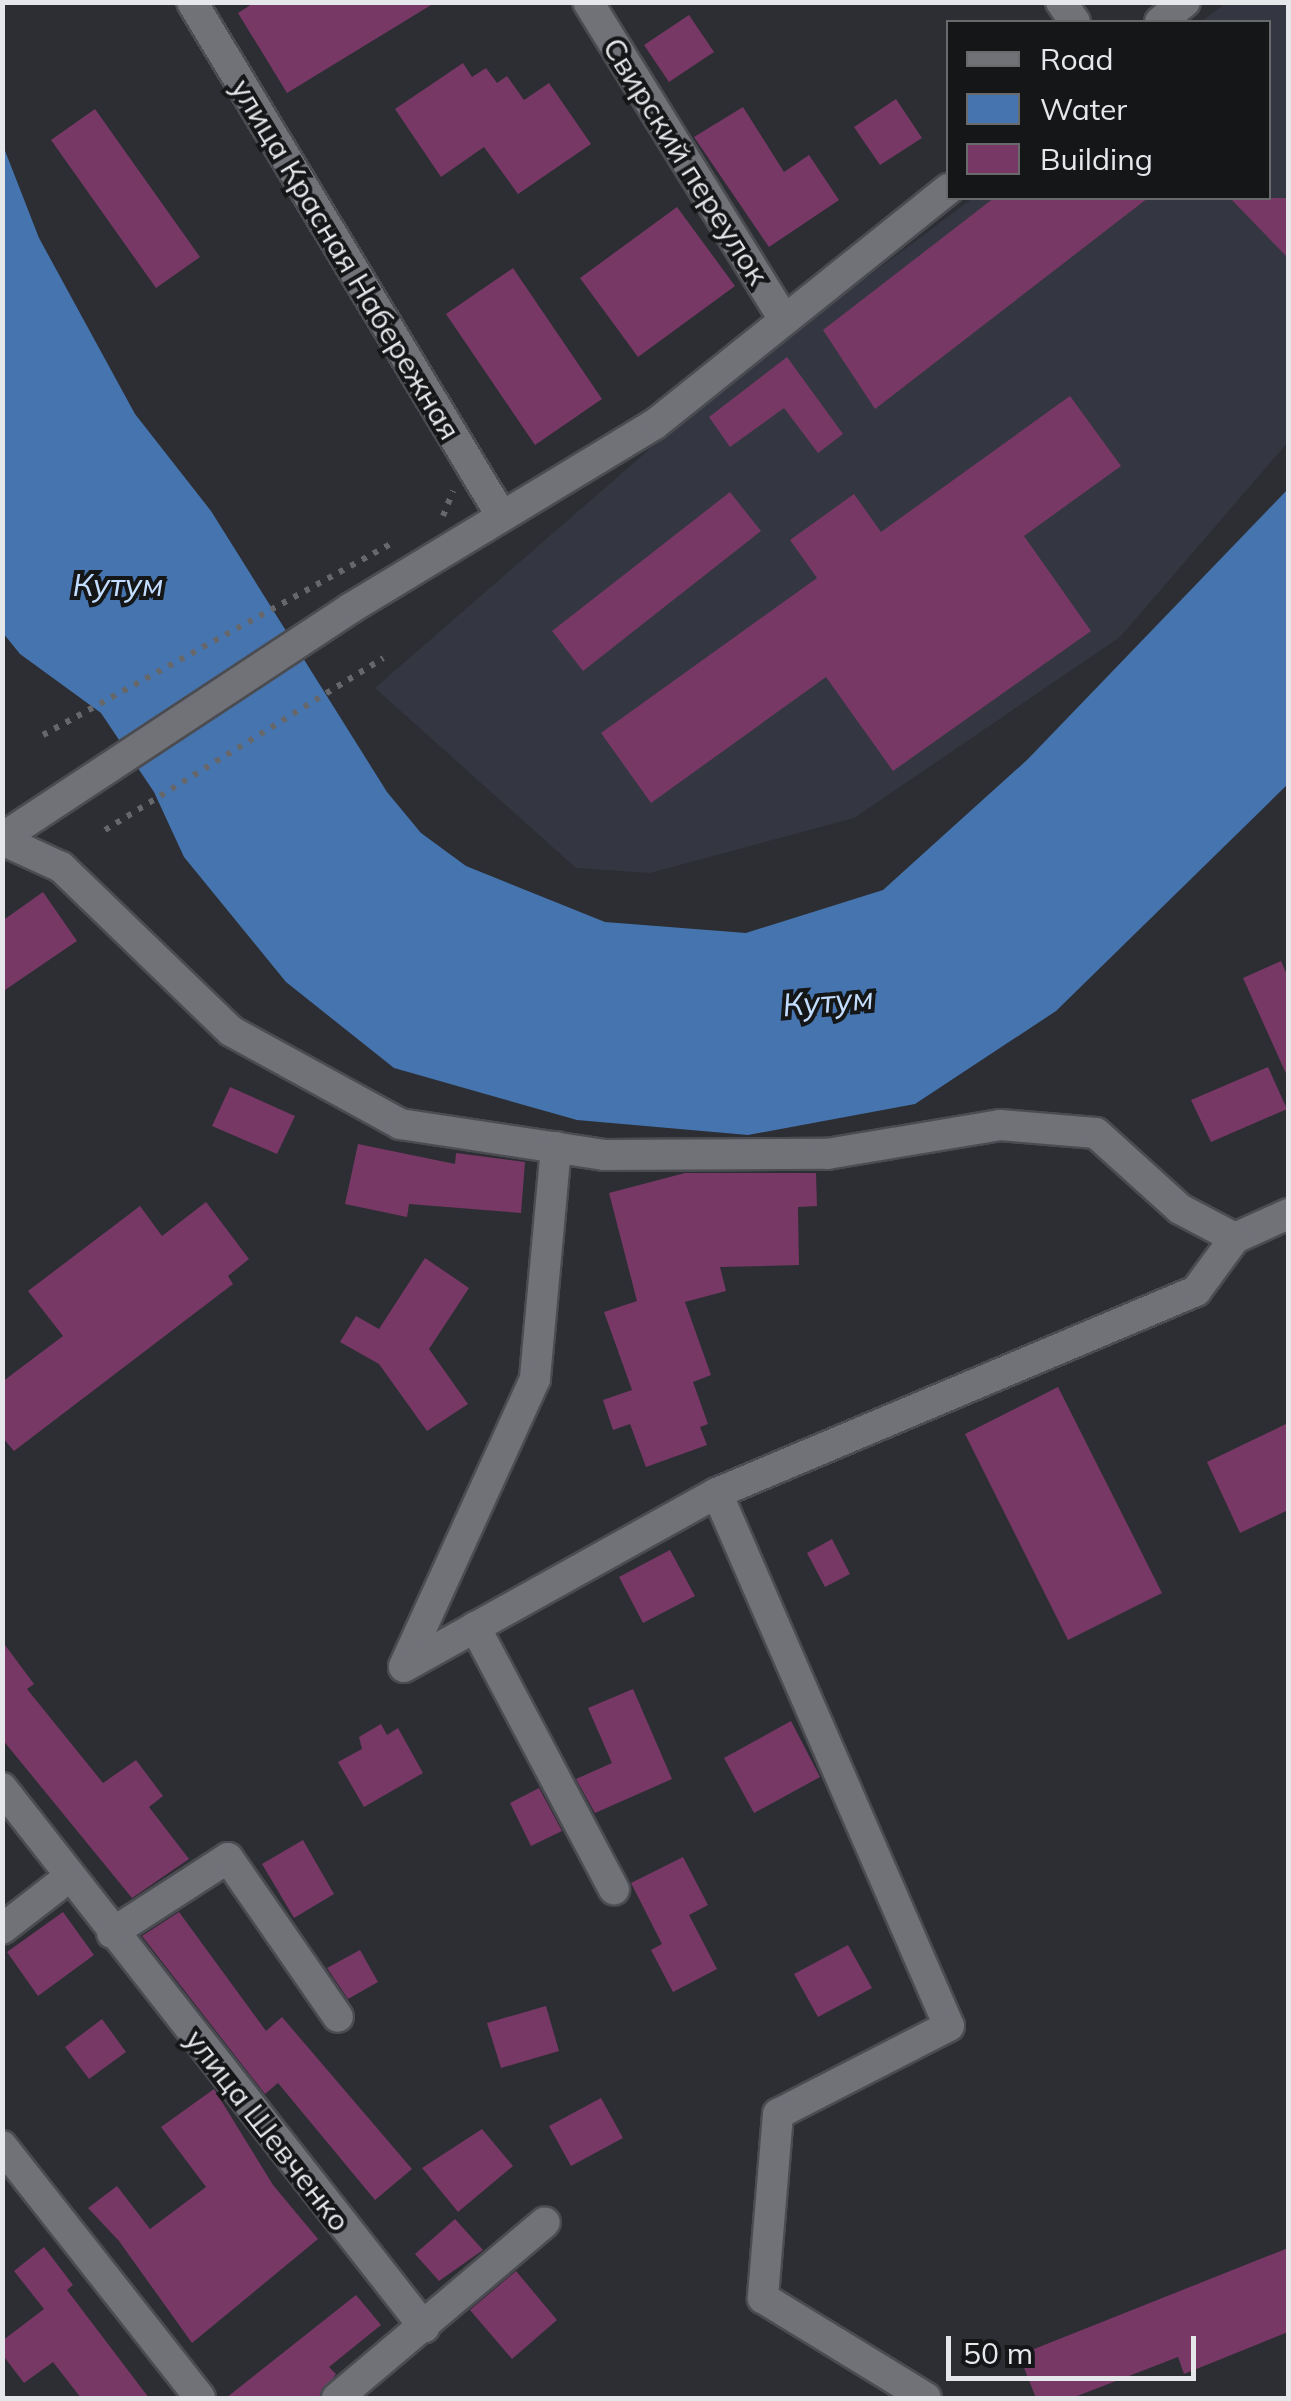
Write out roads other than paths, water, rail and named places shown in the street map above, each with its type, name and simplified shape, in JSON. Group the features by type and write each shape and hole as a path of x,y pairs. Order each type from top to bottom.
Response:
{"street":[{"name":"улица Красная Набережная","path":"192,2 502,516"},
{"name":"Свирский переулок","path":"588,2 784,319"},
{"path":"1162,20 1185,2"},
{"path":"2,839 351,608 655,424 946,192"},
{"path":"2,839 61,867 248,1040 400,1124 604,1154 827,1154 1000,1126 1096,1133 1180,1209 1235,1238"},
{"path":"556,1147 535,1380 404,1667 717,1493 1196,1290 1235,1238 1288,1214"},
{"path":"717,1493 950,2026 778,2114 762,2298 926,2398"},
{"path":"476,1627 614,1890"},
{"name":"улица Шевченко","path":"2,1788 68,1878 424,2327"},
{"path":"112,1934 228,1858 338,2017"},
{"path":"2,1929 68,1878"},
{"path":"2,2146 200,2398"},
{"path":"337,2398 545,2222"}],"water":[{"name":"Кутум","path":"2,143 39,238 135,414 211,511 387,792 421,833 466,866 605,922 746,933 883,890 1027,760 1288,489 1288,784 1056,1011 915,1104 748,1135 577,1120 394,1068 286,982 184,857 154,792 101,713 20,654 3,633"}]}
